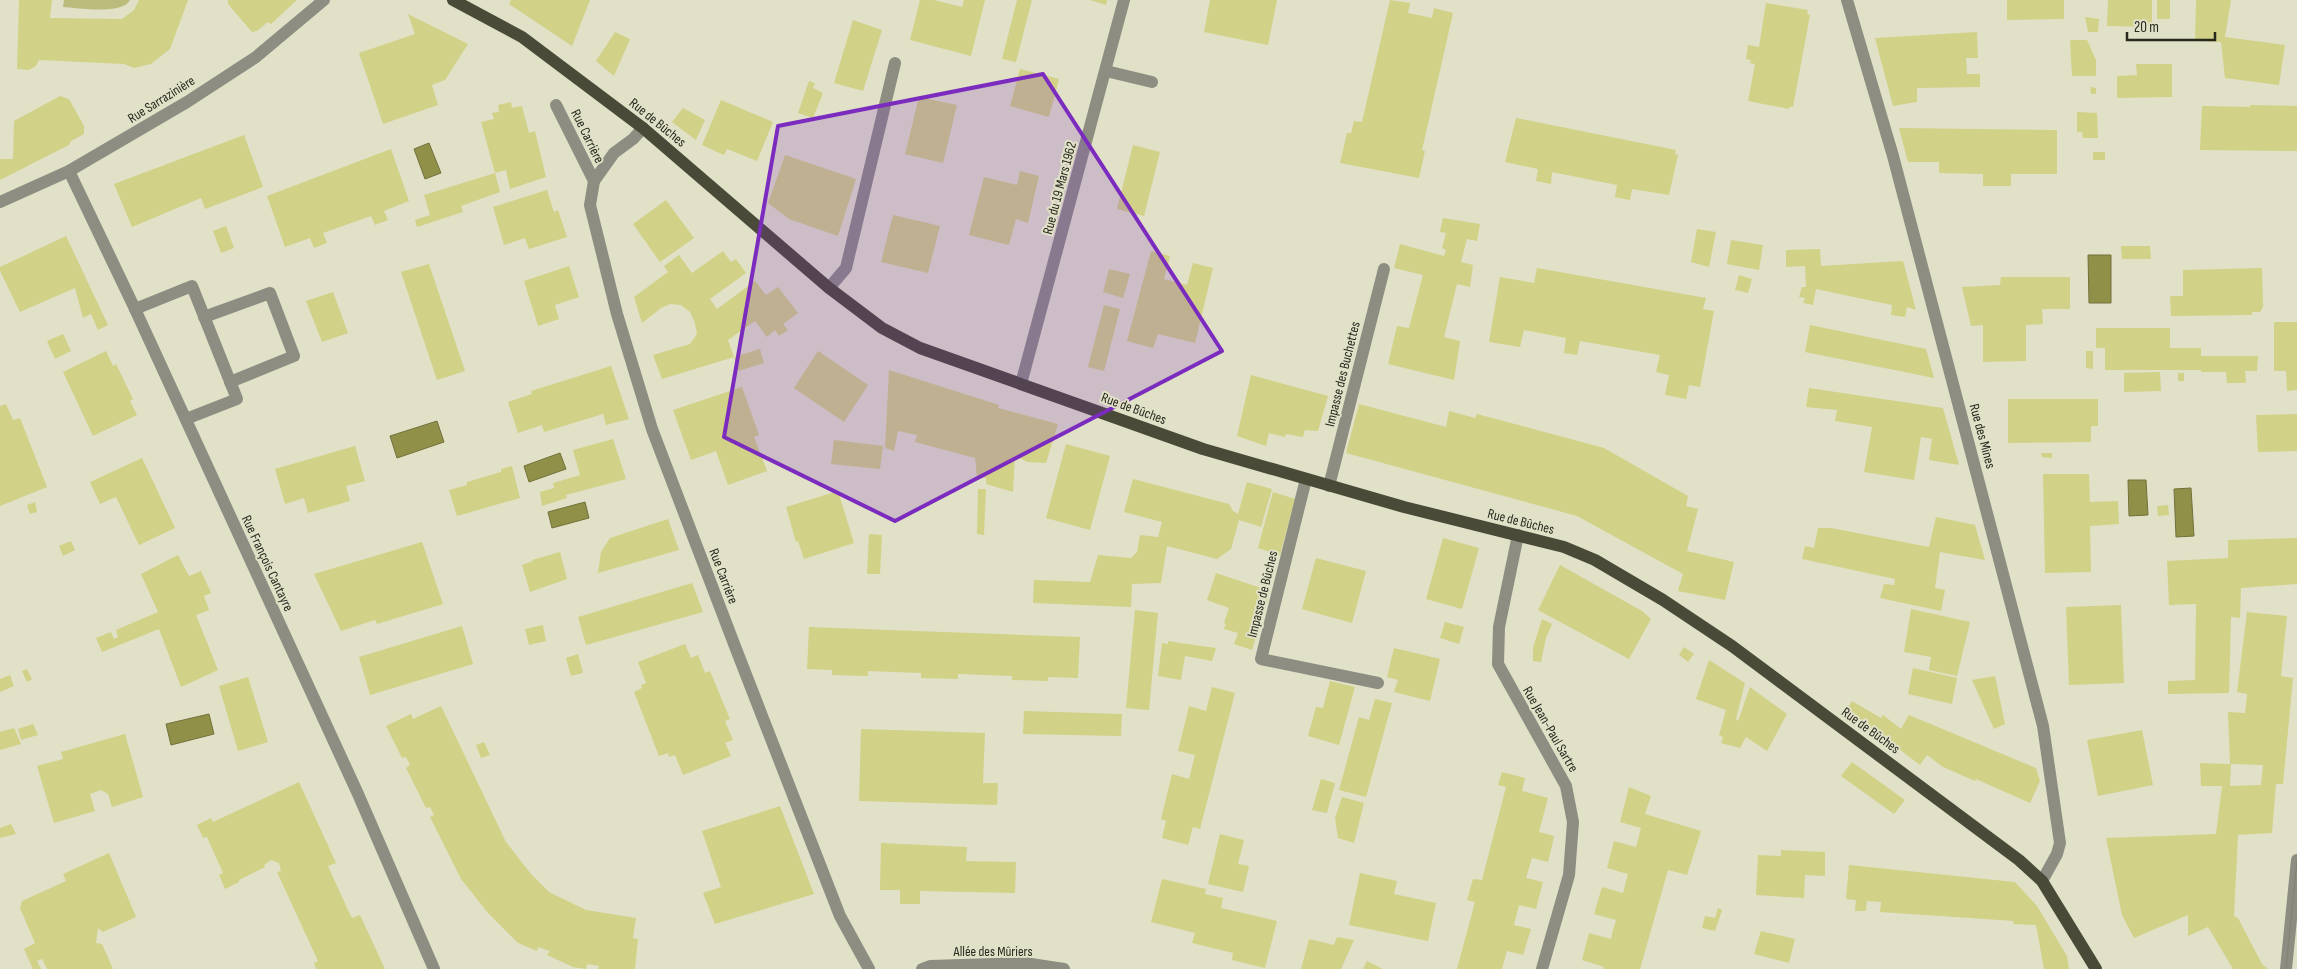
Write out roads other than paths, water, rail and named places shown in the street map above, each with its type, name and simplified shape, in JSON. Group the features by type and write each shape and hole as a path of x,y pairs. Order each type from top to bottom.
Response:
{"main road":[{"name":"Rue de Bûches","path":"453,0 522,37 643,128 829,288 882,328 920,348 1203,449 1328,486 1564,547 1595,560 1663,600 1732,646 1967,820 2042,881 2096,969"}],"street":[{"name":"Rue Sarrazinière","path":"0,202 69,171 187,102 248,62 324,0"},
{"name":"Rue du 19 Mars 1962","path":"1021,384 1124,0"},
{"name":"Rue des Mines","path":"1846,0 1894,156 2043,726 2060,843 2057,854 2042,881"},
{"path":"829,288 846,268 895,63"},
{"path":"1106,71 1152,82"},
{"name":"Rue Carrière","path":"556,105 594,181"},
{"name":"Rue Carrière","path":"643,128 633,139 614,153 594,181 590,205 617,314 652,429 840,916 869,969"},
{"name":"Rue François Cantayre","path":"69,171 136,309 358,794 434,969"},
{"name":"Impasse des Buchettes","path":"1328,486 1384,269"},
{"path":"136,309 192,286 237,398 186,419"},
{"path":"204,317 270,293 294,356 230,382"},
{"name":"Impasse de Bûches","path":"1306,479 1261,659 1378,683"},
{"name":"Rue Jean-Paul Sartre","path":"1518,535 1499,626 1498,664 1566,786 1573,822 1569,875 1542,969"},
{"path":"2286,969 2297,860"},
{"name":"Allée des Mûriers","path":"922,969 930,966 1024,963 1064,969"}],"tram line":[{"path":"2286,969 2297,860"}]}
